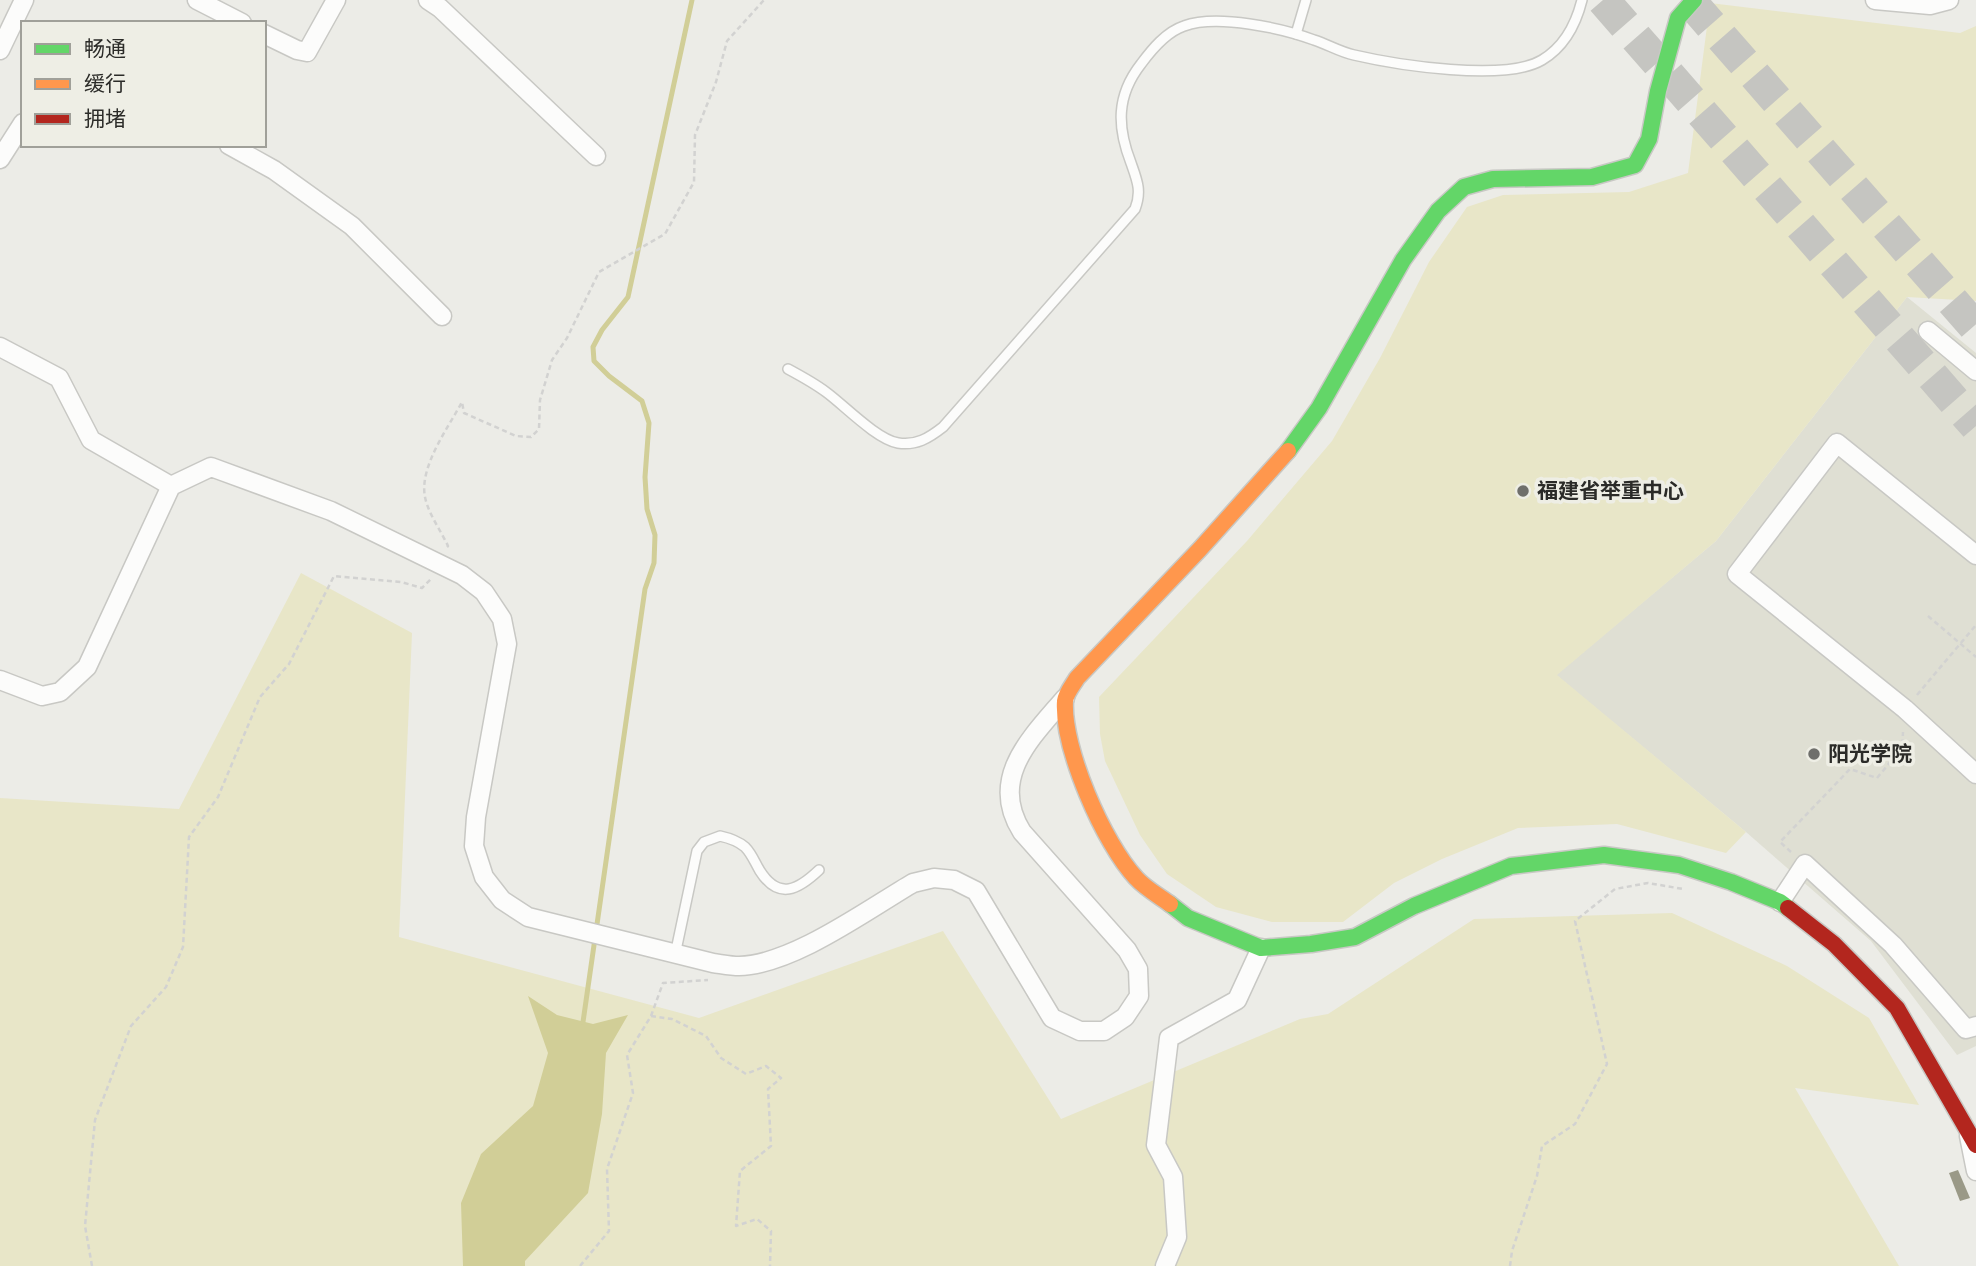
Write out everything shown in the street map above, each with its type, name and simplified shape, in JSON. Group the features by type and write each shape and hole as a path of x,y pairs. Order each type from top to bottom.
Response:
{"street":[{"path":"0,50 24,0"},
{"path":"197,0 238,21"},
{"path":"266,35 307,52 337,0"},
{"path":"428,0 440,8 596,156"},
{"path":"0,680 42,696 60,692 87,667 171,486 211,467 331,511 462,575 484,592 502,619 508,644 476,817 474,846 484,877 502,900 528,917 675,955 740,966 772,960 802,948 913,883 934,878 954,880 976,891 1052,1018 1080,1031 1104,1031 1125,1017 1139,996 1138,969 1127,950 1013,818 1009,796 1012,771 1026,743 1065,698 1077,678 1200,549 1294,444 1319,408 1403,260 1438,211 1464,187 1493,179 1592,177 1635,165 1649,139 1658,90 1678,18 1694,0"},
{"path":"1875,0 1930,5 1949,0"},
{"path":"0,159 21,126"},
{"path":"233,147 274,170 352,226 442,316"},
{"path":"1928,331 1976,371"},
{"path":"0,347 59,378 92,440 171,486"},
{"path":"1976,555 1837,443 1737,574 1905,709 1976,774"},
{"path":"1065,698 1066,725 1084,788 1106,834 1136,878 1188,918 1261,948 1354,937 1414,906 1511,866 1604,855 1679,865 1780,902 1834,944 1898,1008 1973,1141 1976,1171"},
{"path":"1780,902 1805,864 1893,945 1966,1030 1976,1026"},
{"path":"1165,1266 1177,1237 1173,1177 1156,1145 1169,1038 1237,1000 1261,948"}],"lane":[{"path":"1296,34 1306,0"},
{"path":"788,369 824,390 895,443 914,444 930,438 943,427 1135,209 1139,187 1124,144 1120,108 1127,86 1150,53 1169,34 1182,26 1194,23 1229,23 1274,27 1352,54 1453,70 1511,70 1540,62 1553,52 1569,32 1582,0"},
{"path":"675,955 697,851 704,842 720,836 745,847 766,880 782,890 793,889 806,882 819,870"}],"path":[{"path":"92,1266 85,1226 95,1120 131,1026 166,987 183,947 189,837 218,797 260,696 289,664 334,576 401,582 422,588 433,577 429,558 448,546 425,499 424,480 462,402 464,413 516,436 531,437 539,429 540,400 552,360 567,338 599,272 665,234 694,182 695,135 716,82 727,41 764,0"},
{"path":"1928,616 1976,657"},
{"path":"1805,864 1780,842 1850,769 1877,778 1902,748 1905,709 1976,625"},
{"path":"1510,1266 1512,1251 1537,1177 1542,1146 1575,1124 1607,1064 1575,921 1615,889 1648,883 1686,890"},
{"path":"580,1266 609,1231 607,1169 633,1093 627,1055 651,1016 663,983 721,980 718,964"},
{"path":"651,1016 672,1019 706,1036 721,1058 746,1074 766,1066 781,1077 768,1089 771,1146 740,1171 736,1226 757,1219 771,1231 770,1266"}],"shaded area":[{"name":"福建省举重中心","path":"1710,3 1960,33 1976,26 1976,301 1907,297 1716,541 1557,675 1746,832 1726,853 1617,824 1518,828 1442,859 1394,883 1343,922 1272,922 1216,907 1167,874 1140,835 1105,761 1100,734 1099,697 1247,541 1332,441 1380,358 1429,262 1467,207 1503,195 1629,192 1688,173"},
{"name":"阳光学院","path":"1907,297 1976,353 1976,1046 1957,1055 1871,941 1746,832 1556,675 1716,541"},
{"path":"301,573 412,633 399,937 699,1018 943,931 1061,1119 1300,1019 1328,1014 1474,919 1672,913 1787,966 1869,1018 1919,1105 1795,1088 1899,1266 0,1266 0,798 179,809"},
{"path":"528,996 557,1015 593,1024 628,1015 606,1053 602,1114 588,1193 525,1261 525,1266 463,1266 461,1203 481,1154 533,1106 548,1053"}],"building":[{"path":"1958,1170 1970,1198 1960,1201 1949,1173"}],"waterway":[{"path":"583,1022 645,589 654,563 655,535 647,509 645,477 649,423 642,401 594,361 593,347 602,330 628,297 692,0"}],"tunnel":[{"path":"1603,0 1976,426"},
{"path":"1689,0 1976,328"}],"traffic: fast":[{"path":"1288,451 1319,408 1403,260 1438,211 1464,187 1493,179 1592,177 1635,165 1649,139 1658,91 1678,18 1694,0"},
{"path":"1170,904 1188,918 1261,948 1311,944 1355,937 1414,906 1511,866 1604,855 1679,865 1731,882 1780,902 1788,908"}],"traffic: slow":[{"path":"1170,904 1136,878 1111,843 1078,769 1070,744 1065,701 1077,678 1200,549 1288,451"}],"traffic: jam":[{"path":"1788,908 1834,944 1897,1008 1976,1145"}],"place":[{"name":"福建省举重中心","path":"1523,491"},
{"name":"阳光学院","path":"1814,754"}]}
